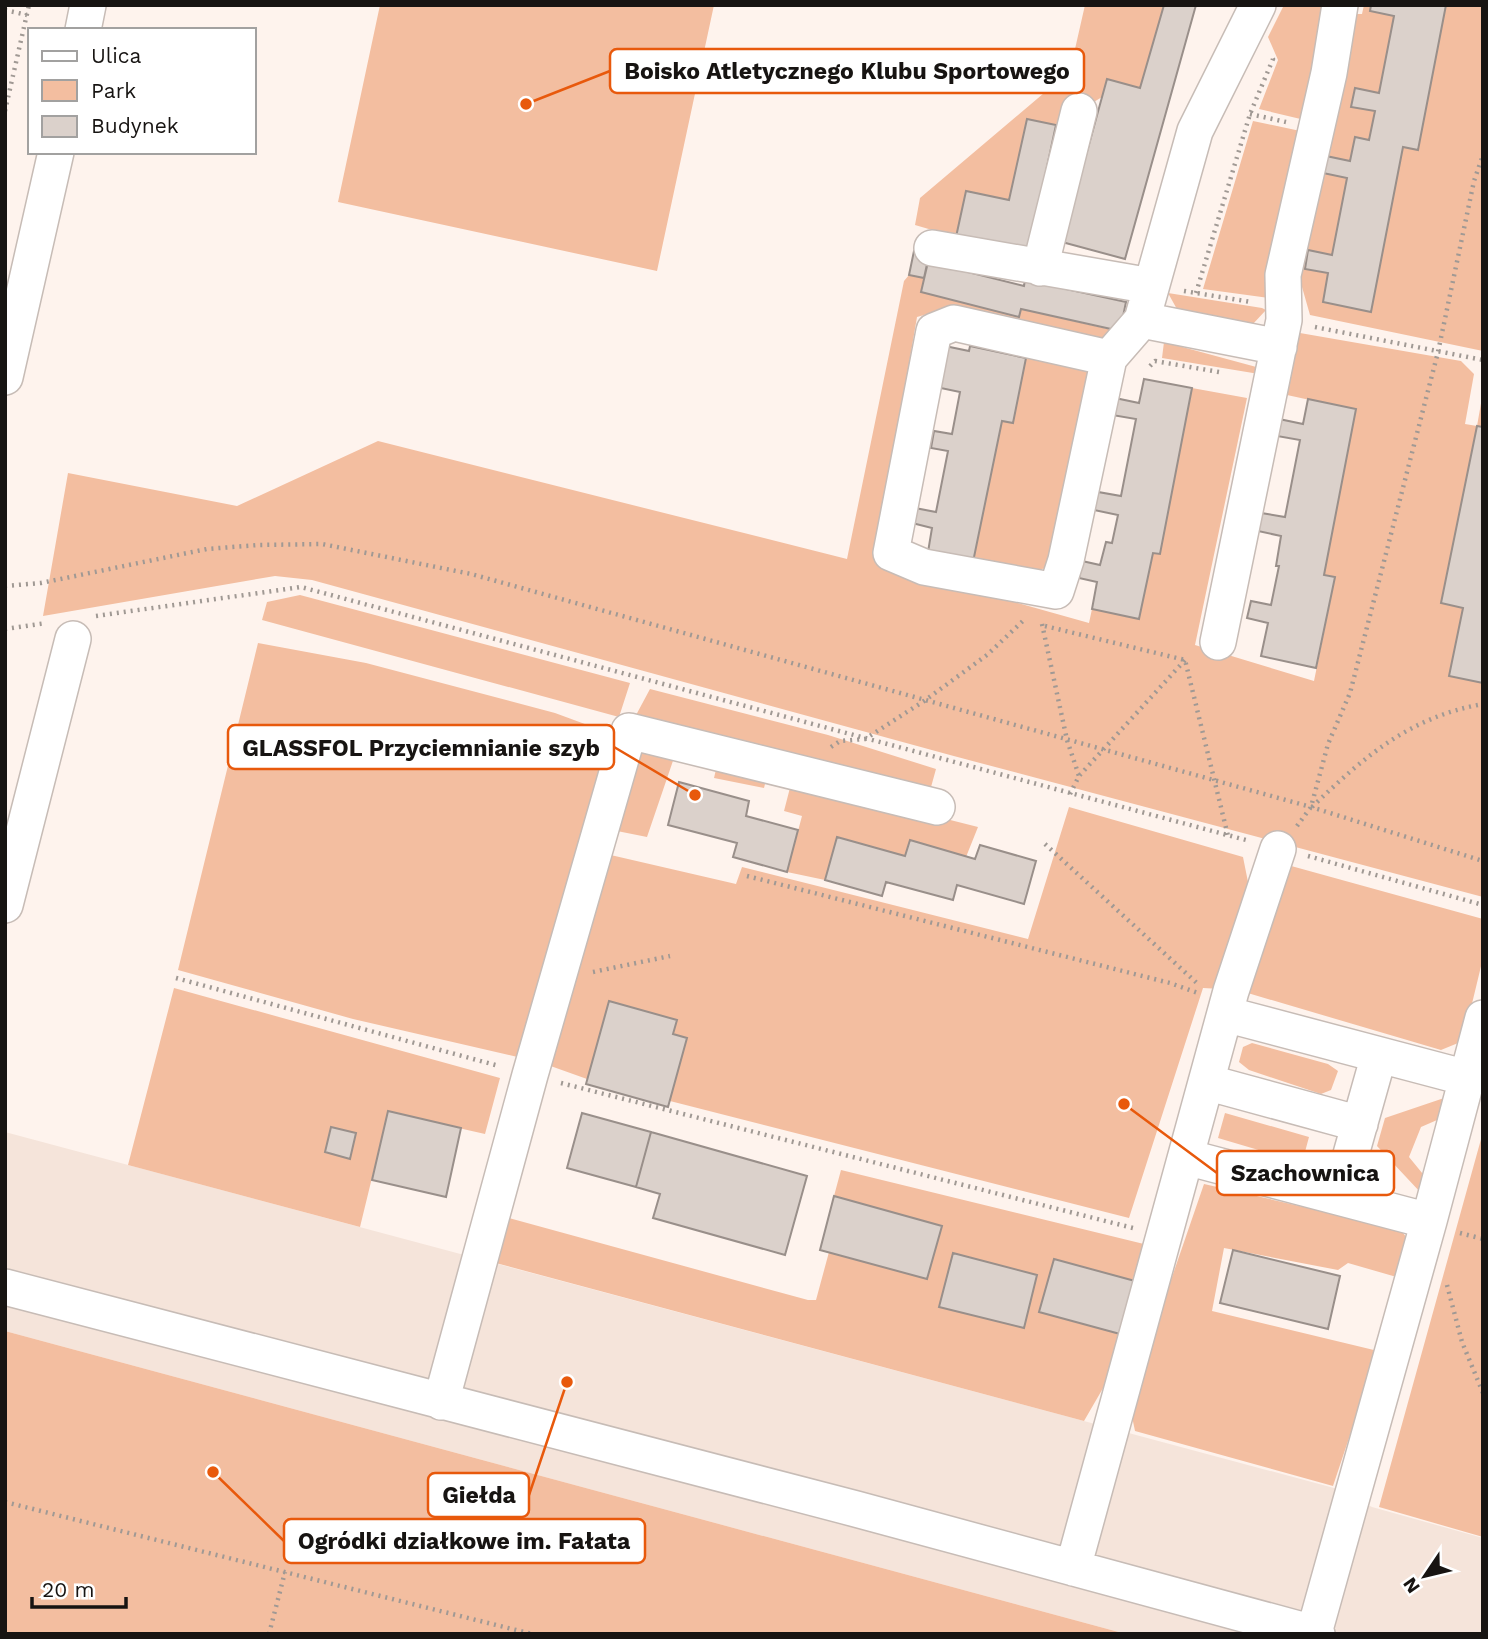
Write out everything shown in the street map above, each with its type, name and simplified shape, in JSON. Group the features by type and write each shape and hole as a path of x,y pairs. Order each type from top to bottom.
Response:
{"street":[{"path":"83,28 88,5"},
{"path":"1219,638 1284,320 1283,275 1329,73 1340,5"},
{"path":"1108,358 954,323 934,331 891,553 924,568 1041,596 1056,591 1066,561 1108,358 1142,320 1195,131 1254,10"},
{"path":"1040,268 1079,111"},
{"path":"5,377 56,154"},
{"path":"932,248 1151,286"},
{"path":"1142,320 1279,347"},
{"path":"5,905 72,626"},
{"path":"441,1402 530,1075 629,731 937,807"},
{"path":"1073,1568 1226,1009 1278,849"},
{"path":"1226,1009 1467,1079"},
{"path":"5,1287 1316,1633 1443,1227 1467,1079 1483,1018"},
{"path":"1339,1197 1379,1055"},
{"path":"1206,1082 1360,1124"},
{"path":"1186,1157 1443,1227"}],"path":[{"path":"5,111 30,5"},
{"path":"5,10 27,15"},
{"path":"1196,293 1250,114 1273,59 1254,10"},
{"path":"1311,807 1328,744 1350,693 1438,352 1474,181 1483,155"},
{"path":"1145,370 1155,361 1220,372"},
{"path":"5,586 41,583 207,549 322,544 471,574 1311,807 1483,861"},
{"path":"5,629 72,626 301,587 1483,905"},
{"path":"1041,596 1042,625 1067,740 1079,776"},
{"path":"789,771 840,741 865,739 924,701 987,655 1028,617 1041,596"},
{"path":"1042,625 1185,660"},
{"path":"1070,794 1079,776 1185,660 1219,638"},
{"path":"1185,660 1228,836"},
{"path":"1278,849 1311,807 1381,746 1406,730 1470,706 1483,704"},
{"path":"1045,844 1226,1009"},
{"path":"747,876 1170,983 1226,1009"},
{"path":"558,979 670,956"},
{"path":"176,978 530,1075 1164,1236"},
{"path":"1443,1227 1483,1239"},
{"path":"1446,1280 1462,1342 1483,1393"},
{"path":"5,1502 532,1634"},
{"path":"269,1634 285,1572"}],"shaded area":[{"path":"5,1132 1334,1488 1372,1507 1483,1538 1483,1634 1126,1634 5,1331"}],"green space":[{"path":"380,5 714,5 657,271 338,202"},
{"path":"1085,5 1164,5 1140,88 1107,79 1102,97 1056,125 1027,119 1009,200 966,191 956,237 915,225 920,198 1070,71"},
{"path":"1284,5 1335,5 1309,121 1259,109 1278,60 1268,37"},
{"path":"1364,5 1483,5 1483,351 1310,315 1300,280 1357,14 1362,14"},
{"path":"1253,121 1305,132 1269,298 1203,289"},
{"path":"909,275 924,278 921,292 1018,317 1021,309 1112,330 1104,342 938,311 917,317 875,563 1089,623 1092,609 1139,619 1153,553 1160,554 1192,388 1247,398 1195,645 1314,681 1335,578 1324,575 1356,410 1287,395 1300,333 1461,361 1474,374 1465,424 1477,426 1441,602 1463,608 1450,676 1483,683 1483,897 950,755 312,580 275,576 43,616 68,473 237,506 378,441 847,559 904,281"},
{"path":"1168,293 1266,310 1252,325 1178,311"},
{"path":"1164,342 1260,368 1259,374 1162,358"},
{"path":"1028,347 1094,362 1048,568 1017,573 973,562 1002,421 1013,422"},
{"path":"1483,392 1483,427 1477,426"},
{"path":"300,595 630,683 619,717 262,620 267,602"},
{"path":"258,643 366,663 555,713 593,727 608,745 522,1058 353,1019 178,970"},
{"path":"650,689 828,735 936,769 928,798 635,717"},
{"path":"653,750 676,752 647,837 612,830 640,753"},
{"path":"718,761 768,772 764,788 714,778"},
{"path":"792,780 978,827 966,857 905,856 837,837 825,880 787,872 802,816 784,811"},
{"path":"1069,807 1243,857 1248,882 1221,989 1203,988 1129,1218 670,1101 668,1107 586,1084 587,1079 545,1064 602,853 736,884 742,867 1028,939"},
{"path":"1284,864 1483,919 1483,958 1463,1041 1441,1050 1241,991"},
{"path":"174,988 500,1078 485,1134 388,1112 360,1227 128,1165"},
{"path":"1252,1043 1328,1064 1338,1071 1331,1090 1321,1094 1249,1070 1239,1062 1243,1047"},
{"path":"1450,1096 1444,1117 1421,1127 1409,1157 1427,1179 1421,1193 1377,1146 1385,1118"},
{"path":"1225,1113 1309,1137 1302,1163 1218,1138"},
{"path":"1483,1132 1483,1537 1379,1507"},
{"path":"841,1170 1148,1245 1117,1364 1084,1421 492,1262 505,1217 808,1300 816,1300 829,1252 927,1279 941,1226 834,1196"},
{"path":"1204,1184 1400,1229 1410,1242 1400,1278 1348,1263 1338,1270 1224,1248 1212,1311 1378,1351 1333,1486 1135,1431 1129,1402"},
{"path":"5,1331 1126,1634 5,1634"}],"building":[{"path":"1164,5 1196,5 1125,259 1062,242 1107,79 1140,88"},
{"path":"1371,5 1446,5 1418,150 1403,147 1371,312 1323,302 1328,273 1305,269 1308,250 1332,255 1347,178 1323,173 1326,156 1350,161 1355,137 1369,140 1375,111 1351,107 1355,88 1379,93 1394,16 1370,11"},
{"path":"1027,119 1056,125 1029,251 956,237 966,191 1009,200"},
{"path":"914,251 929,255 924,278 909,275"},
{"path":"928,262 1024,286 1025,280 1126,302 1120,331 1021,309 1019,317 921,292"},
{"path":"945,346 969,351 970,346 1026,358 1013,423 1002,421 973,562 928,552 932,528 912,523 915,508 936,512 948,451 931,448 934,431 952,434 960,392 936,387"},
{"path":"1144,379 1192,388 1160,554 1153,553 1139,619 1092,609 1097,582 1079,578 1082,561 1100,565 1106,542 1112,543 1118,515 1094,510 1098,492 1121,496 1136,419 1112,415 1115,398 1139,403"},
{"path":"1308,399 1356,409 1324,575 1335,577 1316,668 1261,656 1268,623 1247,618 1251,601 1271,605 1279,566 1276,566 1281,536 1258,531 1261,513 1285,517 1300,440 1277,436 1279,419 1303,424"},
{"path":"1477,426 1483,427 1483,683 1449,676 1463,608 1441,603"},
{"path":"679,782 749,801 746,816 798,830 787,872 733,857 737,843 668,825"},
{"path":"837,837 905,856 910,840 975,859 980,845 1036,861 1024,904 957,885 953,900 886,882 882,896 825,880"},
{"path":"609,1001 677,1020 673,1034 687,1038 668,1107 586,1084"},
{"path":"388,1111 461,1128 446,1197 372,1180"},
{"path":"582,1113 651,1132 636,1187 567,1168"},
{"path":"331,1127 356,1133 350,1159 325,1152"},
{"path":"651,1132 807,1176 785,1255 653,1218 660,1194 636,1187"},
{"path":"834,1196 942,1226 927,1279 820,1250"},
{"path":"1233,1250 1340,1276 1328,1329 1220,1303"},
{"path":"953,1253 1037,1275 1024,1328 939,1307"},
{"path":"1054,1259 1135,1281 1120,1334 1039,1312"}],"place":[{"name":"Boisko Atletycznego Klubu Sportowego","path":"526,104"},
{"name":"GLASSFOL Przyciemnianie szyb","path":"695,795"},
{"name":"Szachownica","path":"1124,1104"},
{"name":"Giełda","path":"567,1382"},
{"name":"Ogródki działkowe im. Fałata","path":"213,1472"}]}
